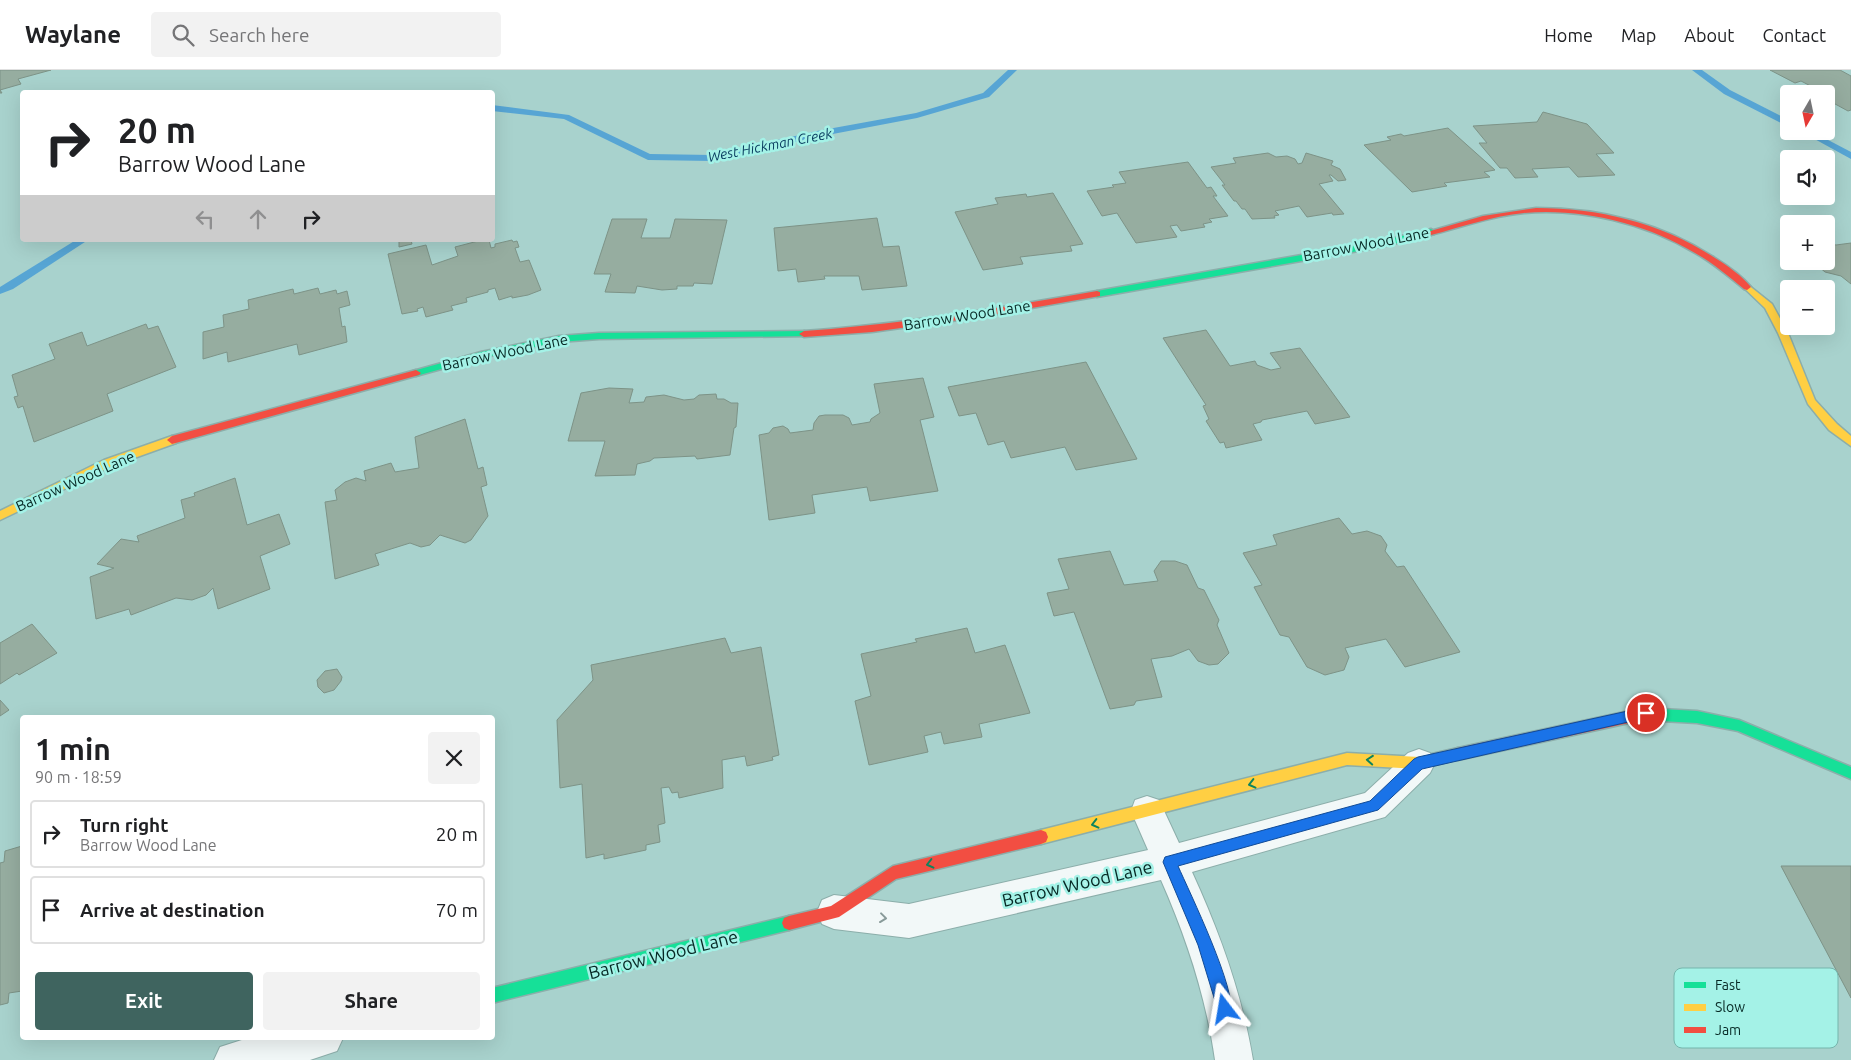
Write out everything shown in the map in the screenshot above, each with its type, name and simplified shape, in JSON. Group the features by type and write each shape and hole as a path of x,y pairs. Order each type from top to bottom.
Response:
{"street":[{"name":"Barrow Wood Lane","path":"0,516 108,463 184,436 481,354 550,341 599,336 813,334 872,329 980,314 1381,244 1499,215 1536,210 1590,214 1638,225 1678,240 1716,262 1769,306 1783,333 1811,402 1833,427 1851,442"},
{"name":"Barrow Wood Lane","path":"495,995 834,912 893,873 1147,811 1347,759 1418,763 1646,713 1697,717 1739,726 1851,773"},
{"name":"Barrow Wood Lane","path":"834,912 909,921 1170,862 1374,806 1418,763"},
{"path":"1147,811 1205,944 1221,992 1234,1060"},
{"path":"233,1060 316,1040"}],"building":[{"path":"0,70 51,70 18,79 21,84 0,90"},
{"path":"1770,70 1840,70 1851,76 1851,110 1848,111 1835,104 1835,85 1809,85 1801,81 1795,83"},
{"path":"1543,112 1587,124 1614,153 1596,154 1615,175 1578,177 1569,167 1532,169 1538,177 1515,178 1507,168 1500,168 1479,143 1487,143 1473,126 1537,122"},
{"path":"1448,128 1495,170 1484,172 1490,177 1444,183 1447,186 1412,192 1364,145 1391,140 1387,137 1401,134 1404,136"},
{"path":"1268,153 1276,157 1287,156 1295,159 1298,164 1302,163 1306,153 1333,161 1331,165 1340,169 1346,180 1338,181 1329,175 1333,181 1319,184 1344,214 1333,215 1332,213 1307,217 1299,206 1275,211 1279,215 1274,216 1275,218 1252,219 1245,209 1242,209 1234,201 1222,185 1225,185 1211,167 1236,163 1233,158"},
{"path":"1188,162 1207,188 1211,187 1217,196 1213,196 1228,216 1209,219 1212,222 1203,224 1205,227 1181,231 1177,225 1170,226 1177,237 1136,243 1117,213 1102,216 1087,191 1114,187 1112,185 1126,183 1119,172"},
{"path":"1053,193 1083,244 1070,246 1072,251 1020,257 1023,264 983,270 955,212 998,204 995,198 1026,194 1027,197"},
{"path":"877,218 883,247 899,246 907,286 862,290 859,276 824,276 825,279 798,282 796,269 778,271 774,228"},
{"path":"612,219 647,219 641,238 670,238 675,219 727,220 712,284 694,283 693,286 677,286 677,289 662,290 637,286 635,293 605,292 611,274 594,274"},
{"path":"512,240 513,242 517,241 519,247 515,248 520,262 529,260 541,290 528,295 512,298 512,296 499,300 495,288 466,298 467,302 451,306 453,310 426,317 423,307 417,309 418,311 402,314 388,254 426,245 432,265 458,256 455,247 474,242 490,242 491,248 495,247 495,244"},
{"path":"399,242 412,242 412,244 399,247"},
{"path":"1851,243 1851,284 1841,276 1823,270 1835,270 1835,245"},
{"path":"318,288 320,294 336,290 337,294 347,291 350,305 339,308 342,327 345,326 347,342 299,355 297,344 228,362 227,352 203,359 203,332 224,327 223,315 249,309 248,300 293,289 294,294"},
{"path":"146,324 148,329 158,326 176,367 107,394 113,411 34,442 23,406 18,408 14,397 18,396 12,375 55,359 49,344 82,332 87,346"},
{"path":"1206,330 1230,366 1255,361 1257,365 1271,370 1281,368 1270,353 1300,348 1350,417 1315,424 1307,411 1262,420 1253,424 1262,440 1226,448 1224,442 1220,443 1206,421 1209,419 1203,406 1206,405 1163,338"},
{"path":"1086,362 1137,459 1076,470 1065,447 1011,458 1004,441 988,445 976,413 959,416 948,387"},
{"path":"923,378 934,417 920,420 938,491 870,501 867,487 812,495 815,513 769,520 759,435 769,433 773,428 783,426 790,433 813,430 814,423 819,416 825,415 843,415 849,418 852,425 870,422 871,419 880,413 874,384"},
{"path":"609,388 633,389 629,403 644,402 646,397 664,395 684,400 694,399 699,395 716,394 717,399 738,403 736,427 734,428 730,455 697,459 695,456 654,458 637,464 635,475 595,476 605,441 568,441 581,393"},
{"path":"465,419 478,469 483,467 487,485 481,487 488,516 471,540 465,543 440,535 430,545 421,547 410,543 375,554 379,565 335,579 325,502 337,500 335,490 345,482 356,478 366,481 364,471 391,463 395,472 419,468 415,437"},
{"path":"235,478 247,525 279,514 290,544 260,556 270,589 218,609 213,588 206,595 192,600 176,598 131,615 129,609 96,619 90,577 114,568 97,564 121,539 139,542 137,536 185,518 181,500 195,496 194,493"},
{"path":"1339,518 1352,534 1367,531 1381,536 1387,545 1385,551 1397,567 1404,566 1460,652 1405,667 1386,639 1345,648 1349,657 1344,670 1325,675 1307,667 1289,637 1280,635 1254,587 1262,585 1243,553 1277,545 1273,535"},
{"path":"1110,551 1124,585 1158,581 1154,571 1161,561 1175,561 1187,565 1198,588 1204,590 1219,620 1217,625 1229,653 1218,664 1209,665 1198,661 1189,649 1172,656 1151,659 1162,697 1136,701 1134,705 1110,709 1074,612 1054,616 1047,593 1069,589 1058,559"},
{"path":"32,624 57,653 19,675 17,673 0,684 0,643"},
{"path":"967,628 975,653 1005,645 1030,713 979,724 982,737 944,744 941,732 924,736 928,752 869,765 855,701 871,696 861,654 917,642 915,639"},
{"path":"725,638 731,653 761,647 779,755 772,757 773,760 747,766 745,756 722,760 723,788 679,798 678,792 672,793 669,787 661,788 665,823 658,825 660,842 646,845 646,850 604,859 604,854 586,858 582,784 560,788 557,720 593,680 591,665"},
{"path":"337,669 342,677 341,681 334,690 324,693 318,687 317,680 325,671"},
{"path":"0,700 9,710 0,716"},
{"path":"20,847 20,991 9,993 8,1003 0,1005 0,863 4,862 5,851"},
{"path":"1781,866 1851,866 1851,998 1838,973 1838,968 1835,968"}],"waterway":[{"name":"West Hickman Creek","path":"495,108 566,117 648,157 712,158 817,134 917,115 986,95 1013,70"},
{"path":"1696,70 1727,92 1780,119"},
{"path":"1821,140 1851,156"},
{"name":"West Hickman Creek","path":"0,291 80,242"}],"traffic: fast":[{"path":"1097,294 1381,244 1431,232"},
{"path":"416,373 481,355 559,339 599,336 804,334"},
{"path":"1643,714 1697,717 1739,726 1851,773"},
{"path":"495,995 789,923"}],"traffic: slow":[{"path":"1747,287 1769,306 1783,333 1811,402 1833,427 1851,442"},
{"path":"0,516 108,463 172,440"},
{"path":"1041,837 1347,759 1419,763 1458,754"}],"traffic: jam":[{"path":"1431,232 1483,218 1523,211 1559,210 1606,217 1654,230 1677,240 1717,263 1747,287"},
{"path":"804,334 872,329 980,314 1097,294"},
{"path":"172,440 416,373"},
{"path":"1458,754 1643,714"},
{"path":"789,923 834,912 893,873 1041,837"}],"route":[{"path":"1225,1009 1205,944 1170,862 1374,806 1418,763 1646,713"}]}
